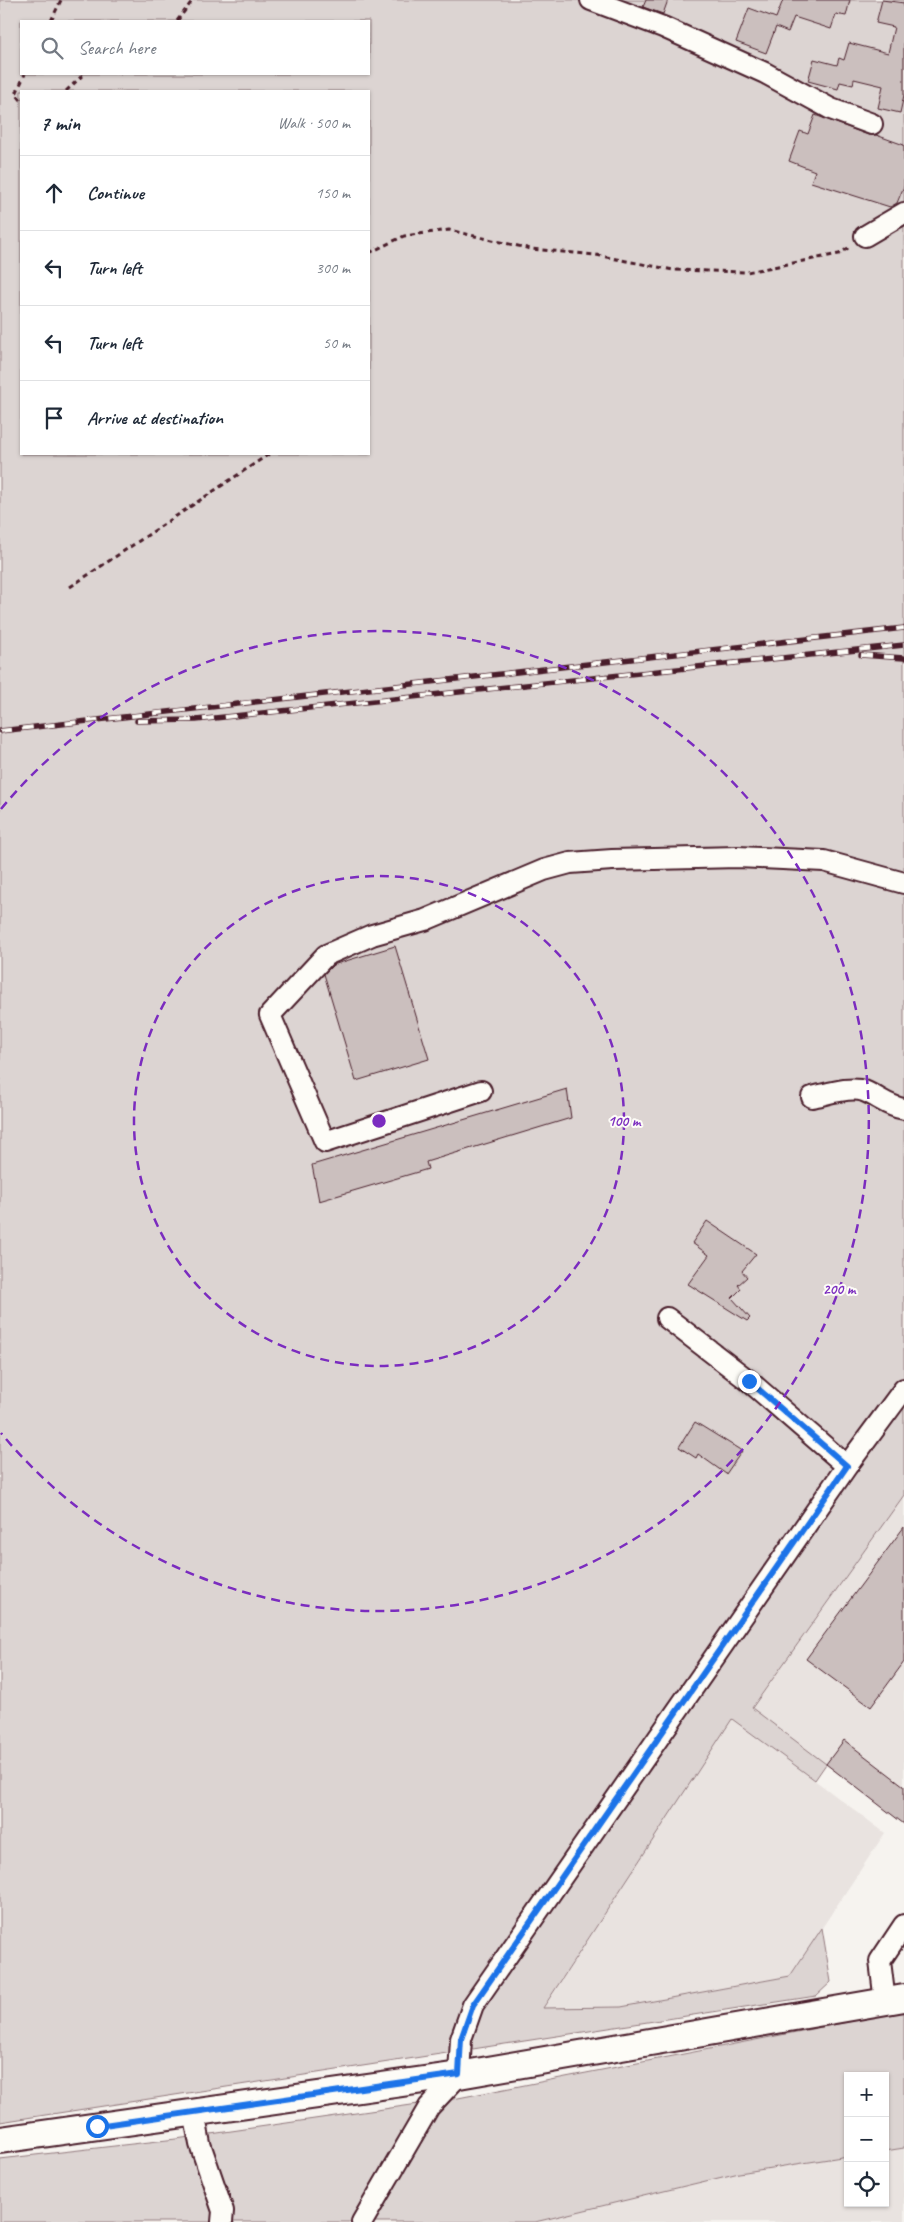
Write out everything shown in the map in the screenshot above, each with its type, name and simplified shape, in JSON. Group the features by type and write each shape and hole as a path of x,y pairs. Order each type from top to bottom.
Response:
{"main road":[{"path":"0,2140 459,2074 894,2000"}],"street":[{"path":"591,0 672,31 765,73 831,109 872,124"},
{"path":"865,236 904,213"},
{"path":"481,1091 326,1142 270,1015 326,955 372,935 425,920 544,870 570,863 738,857 824,861 904,884"},
{"path":"812,1096 855,1090 864,1091 890,1107 904,1109"},
{"path":"667,1318 749,1381 847,1466"},
{"path":"362,2222 429,2107 459,2074 461,2039 473,2005 847,1466 904,1389"},
{"path":"894,2000 880,1961 904,1925"},
{"path":"194,2112 200,2144 223,2211 222,2222"}],"path":[{"path":"51,20 61,0"},
{"path":"178,20 193,0"},
{"path":"20,99 16,94 25,75"},
{"path":"67,90 83,75"},
{"path":"370,253 404,236 449,230 531,249 596,255 673,270 747,272 839,254 865,236"},
{"path":"70,587 268,455"}],"shaded area":[{"path":"0,0 904,0 904,1495 752,1708 826,1764 815,1780 732,1719 543,2008 621,2007 790,1976 822,1928 831,1982 816,1996 0,2122"},
{"path":"904,1495 904,1824 752,1709"},
{"path":"732,1718 885,1833 790,1976 621,2007 543,2009"},
{"path":"904,2011 904,2148 889,2150 889,2072 844,2072 844,2157 739,2173 535,2222 0,2222 0,2159 176,2139 453,2099"},
{"path":"904,2148 904,2222 535,2222 739,2173 844,2157 844,2207 889,2207 889,2150"}],"building":[{"path":"646,0 668,0 663,14 643,7"},
{"path":"783,0 850,0 846,16 836,14 831,29 794,17 788,32 776,27 766,53 736,42 749,8 776,18"},
{"path":"882,0 904,3 904,95 900,113 878,108 883,86 854,79 853,85 840,82 838,89 808,81 814,59 837,65 839,58 844,60 849,43 888,53 894,27 876,23"},
{"path":"815,115 868,135 876,135 904,145 904,186 897,203 890,207 811,182 815,171 789,161 800,131 808,134"},
{"path":"395,946 429,1059 356,1081 324,974 333,965"},
{"path":"567,1089 571,1118 426,1162 428,1169 319,1201 312,1165"},
{"path":"707,1221 756,1254 742,1271 747,1277 738,1285 741,1289 732,1298 750,1318 747,1321 688,1284 709,1255 692,1243"},
{"path":"695,1422 742,1451 726,1474 698,1454 696,1458 679,1447"},
{"path":"904,1527 904,1662 871,1707 806,1659"},
{"path":"844,1740 904,1786 904,1824 826,1764"}],"railway":[{"path":"0,731 904,628"},
{"path":"137,721 196,720 904,645"},
{"path":"861,655 904,658"}],"route":[{"path":"97,2126 459,2074 461,2039 473,2005 847,1466 749,1381"}]}
